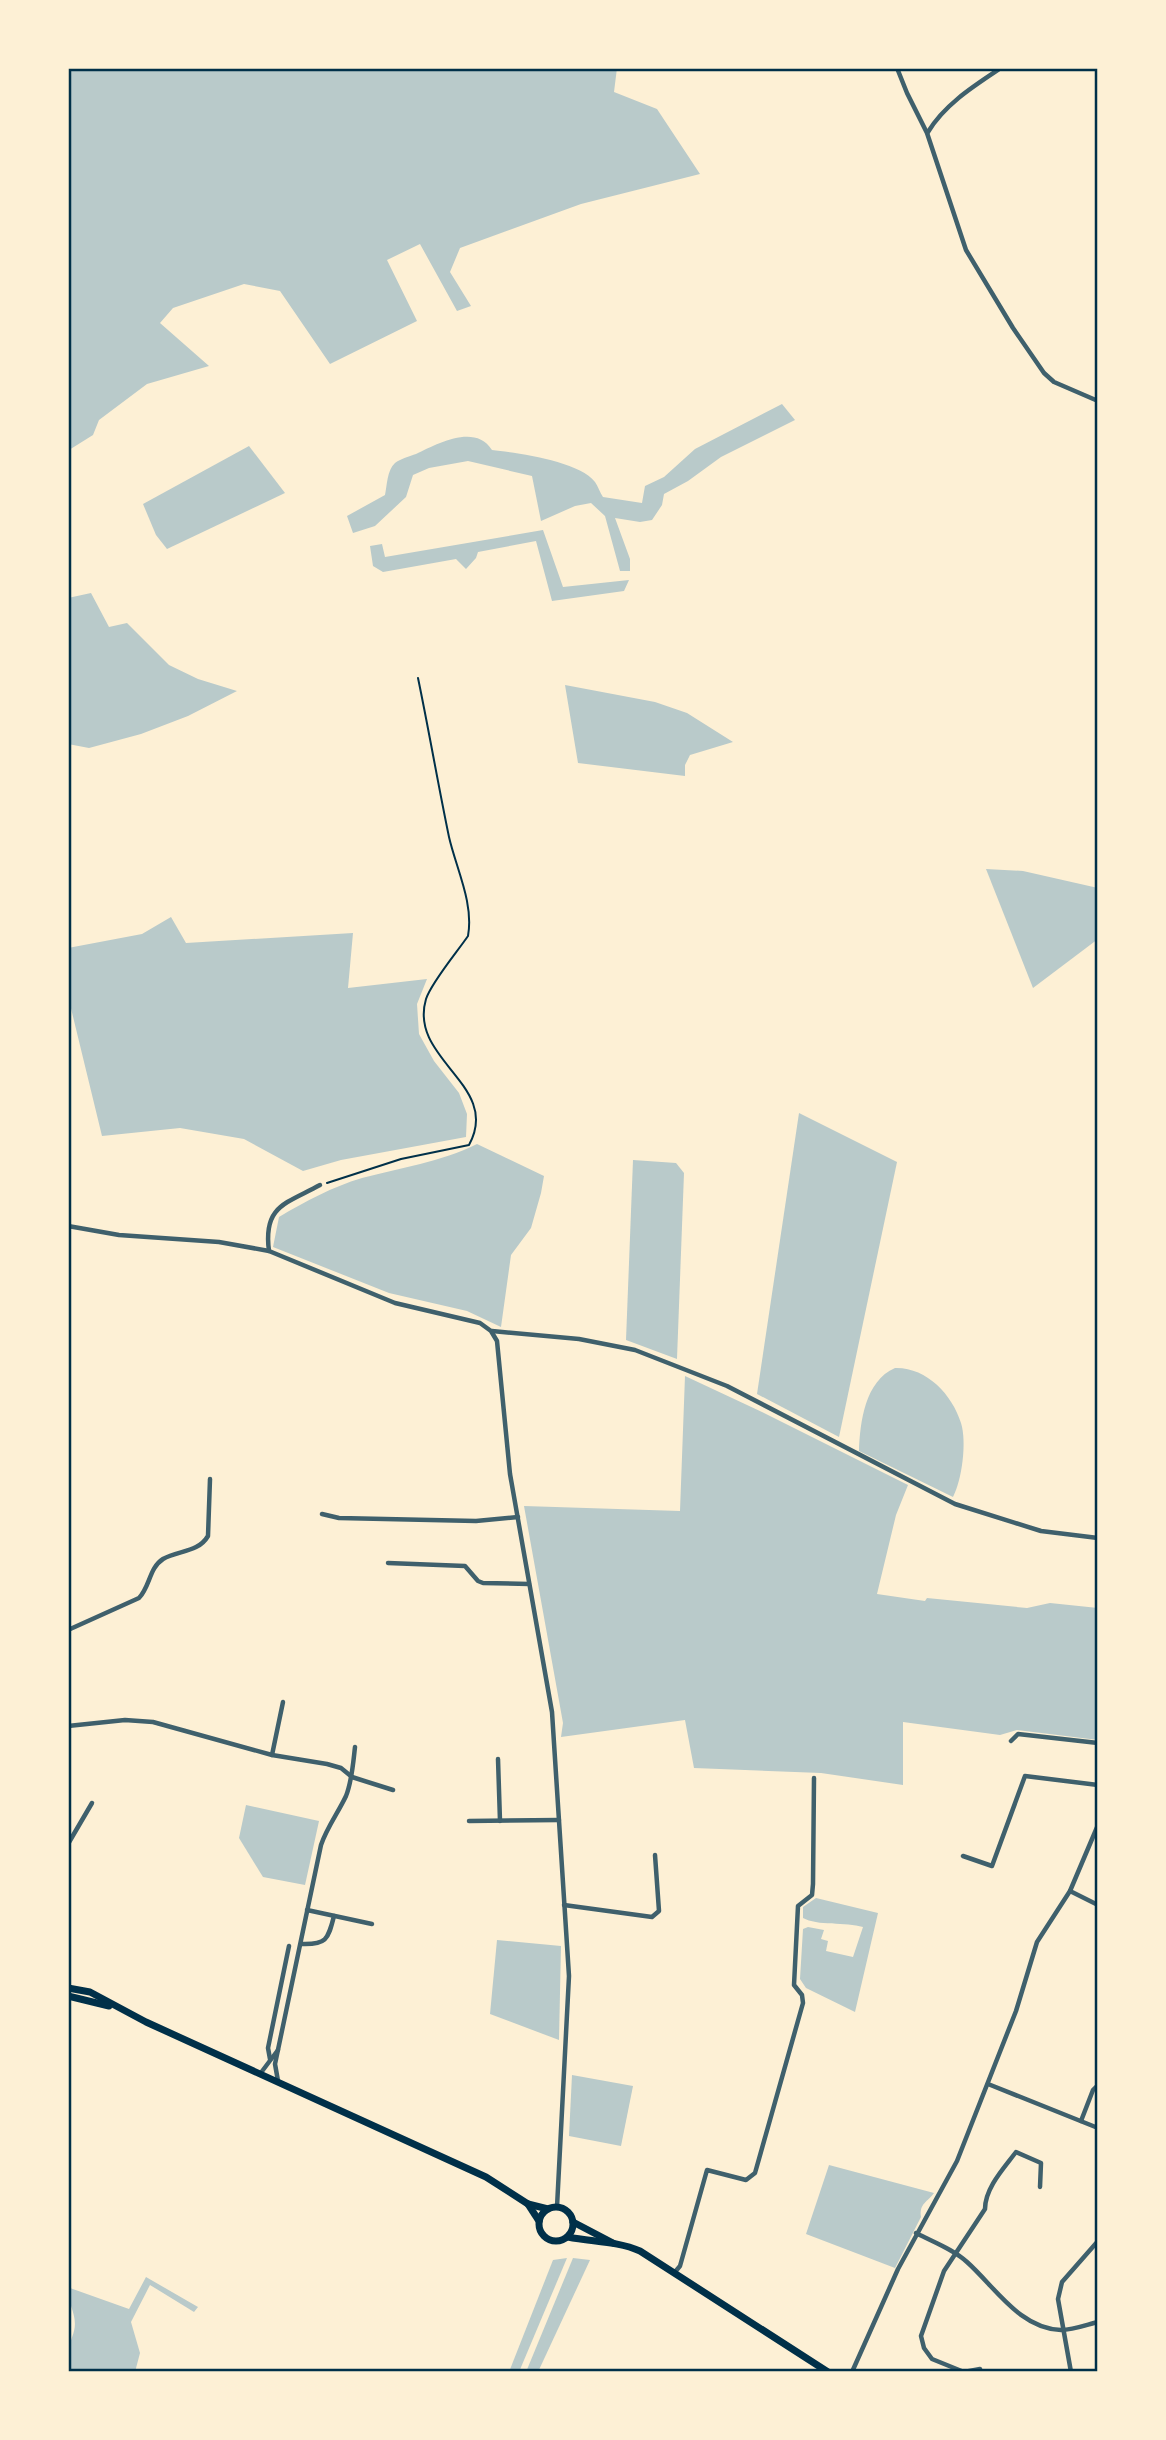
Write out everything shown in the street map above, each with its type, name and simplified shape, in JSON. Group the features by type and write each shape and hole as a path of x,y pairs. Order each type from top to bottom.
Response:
{"main road":[{"path":"68,1988 90,1992 129,2014"},
{"path":"68,1996 93,2001 129,2014 278,2081 486,2177 528,2204 548,2209 557,2207 566,2211 573,2222 613,2243 640,2251 676,2272 828,2372"},
{"path":"528,2204 539,2221 540,2232 548,2240 560,2241 568,2237 573,2222"},
{"path":"539,2221 548,2209"},
{"path":"568,2237 613,2243"}],"street":[{"path":"897,68 928,133 960,235 971,260 1006,318 1044,373 1054,382 1098,401"},
{"path":"928,133 937,117 959,97 1001,68"},
{"path":"268,1251 268,1226 275,1211 320,1185"},
{"path":"68,1226 119,1235 219,1242 268,1251 395,1303 480,1323 491,1331 497,1341 510,1474 552,1712 569,1976 557,2207"},
{"path":"491,1331 579,1339 635,1350 727,1386 955,1504 1041,1531 1098,1538"},
{"path":"68,1630 139,1598 156,1566 164,1558 204,1543 208,1536 210,1479"},
{"path":"322,1514 339,1518 477,1521 518,1517"},
{"path":"388,1563 465,1566 483,1583 530,1584"},
{"path":"272,1755 283,1702"},
{"path":"68,1726 125,1720 153,1722 272,1755 327,1764 341,1768 352,1777 393,1790"},
{"path":"1011,1741 1018,1734 1098,1743"},
{"path":"278,2081 275,2064 307,1910 326,1830 345,1797 352,1777 355,1747"},
{"path":"498,1759 500,1821"},
{"path":"963,1856 992,1866 1025,1776 1098,1785"},
{"path":"676,2272 707,2170 746,2180 755,2172 803,2003 802,1994 794,1984 798,1906 812,1895 814,1778"},
{"path":"68,1844 92,1803"},
{"path":"469,1821 558,1820"},
{"path":"852,2372 916,2233 957,2161 1016,2011 1037,1942 1070,1891 1098,1825"},
{"path":"1091,1844 1098,1848"},
{"path":"564,1905 652,1917 657,1915 659,1911 655,1855"},
{"path":"1070,1891 1098,1905"},
{"path":"307,1910 372,1924"},
{"path":"300,1944 315,1945 324,1941 330,1934 334,1916"},
{"path":"270,2059 268,2048 289,1946"},
{"path":"260,2074 278,2050"},
{"path":"988,2084 1098,2129"},
{"path":"1081,2121 1093,2090 1098,2085"},
{"path":"980,2369 964,2372 932,2359 921,2342 922,2329 944,2271 957,2255 985,2208 985,2200 992,2185 1016,2152 1041,2163 1040,2187"},
{"path":"916,2233 966,2260 1009,2305 1030,2320 1050,2329 1063,2330 1098,2322"},
{"path":"1072,2372 1058,2299 1062,2282 1098,2241"}],"path":[{"path":"320,1185 401,1159 459,1149 469,1145 474,1136 475,1118 471,1099 464,1084 431,1045 423,1013 427,996 468,936 470,926 469,911 449,837 418,678"}],"shaded area":[{"path":"68,68 617,68 614,92 657,109 700,174 581,204 460,248 450,272 471,306 457,311 420,244 387,260 417,321 330,364 280,291 244,284 173,308 160,323 209,366 147,384 99,420 93,435 69,450"},
{"path":"782,404 795,420 721,457 688,481 664,494 662,505 652,520 640,522 615,518 630,559 630,571 620,571 605,516 591,503 575,506 541,521 532,476 468,461 429,468 413,475 406,497 375,526 353,533 347,516 385,495 390,470 397,462 445,441 466,437 485,442 492,450 562,463 587,475 595,482 603,497 642,503 645,486 664,477 695,449"},
{"path":"249,446 285,493 167,549 156,535 143,504"},
{"path":"543,530 563,587 629,580 624,591 552,601 536,541 478,552 466,569 456,559 383,572 373,566 370,546 382,544 385,557"},
{"path":"91,593 109,627 127,623 169,665 198,679 237,691 188,716 141,734 89,748 68,744 68,598"},
{"path":"565,685 655,702 687,713 733,742 690,755 685,765 685,776 578,763"},
{"path":"986,869 1023,871 1098,888 1098,939 1033,988"},
{"path":"171,917 186,943 353,933 348,988 427,979 417,1004 419,1034 434,1061 459,1093 467,1114 466,1137 341,1160 303,1171 244,1139 180,1128 102,1136 68,996 68,948 142,934"},
{"path":"799,1113 897,1162 839,1437 757,1394"},
{"path":"477,1144 544,1176 531,1228 511,1255 501,1327 467,1311 389,1293 273,1247 279,1217 309,1200 362,1178 435,1160"},
{"path":"633,1160 676,1163 684,1173 677,1359 626,1340"},
{"path":"895,1368 917,1372 927,1377 944,1393 957,1412 963,1431 963,1461 953,1497 859,1451 863,1415 871,1392 885,1374"},
{"path":"685,1376 908,1485 896,1515 877,1594 925,1601 927,1598 1027,1608 1050,1603 1098,1608 1098,1740 1017,1730 1000,1735 903,1722 903,1785 821,1773 694,1768 685,1720 561,1737 563,1723 524,1506 680,1511"},
{"path":"246,1805 319,1821 305,1885 263,1877 239,1838"},
{"path":"816,1898 878,1913 855,2012 806,1988 800,1979 803,1929 808,1927 824,1930 821,1939 828,1941 826,1951 853,1957 863,1927 803,1918 803,1907"},
{"path":"497,1940 561,1946 559,2040 490,2014"},
{"path":"572,2075 633,2086 621,2146 569,2136"},
{"path":"829,2165 934,2193 923,2206 921,2217 895,2268 806,2234"},
{"path":"567,2258 519,2372 509,2372 553,2260"},
{"path":"573,2258 590,2260 538,2372 526,2372"},
{"path":"146,2277 198,2307 194,2312 150,2285 131,2322 140,2353 135,2372 68,2372 68,2353 75,2326 74,2314 71,2306 68,2307 70,2288 129,2309"}]}
